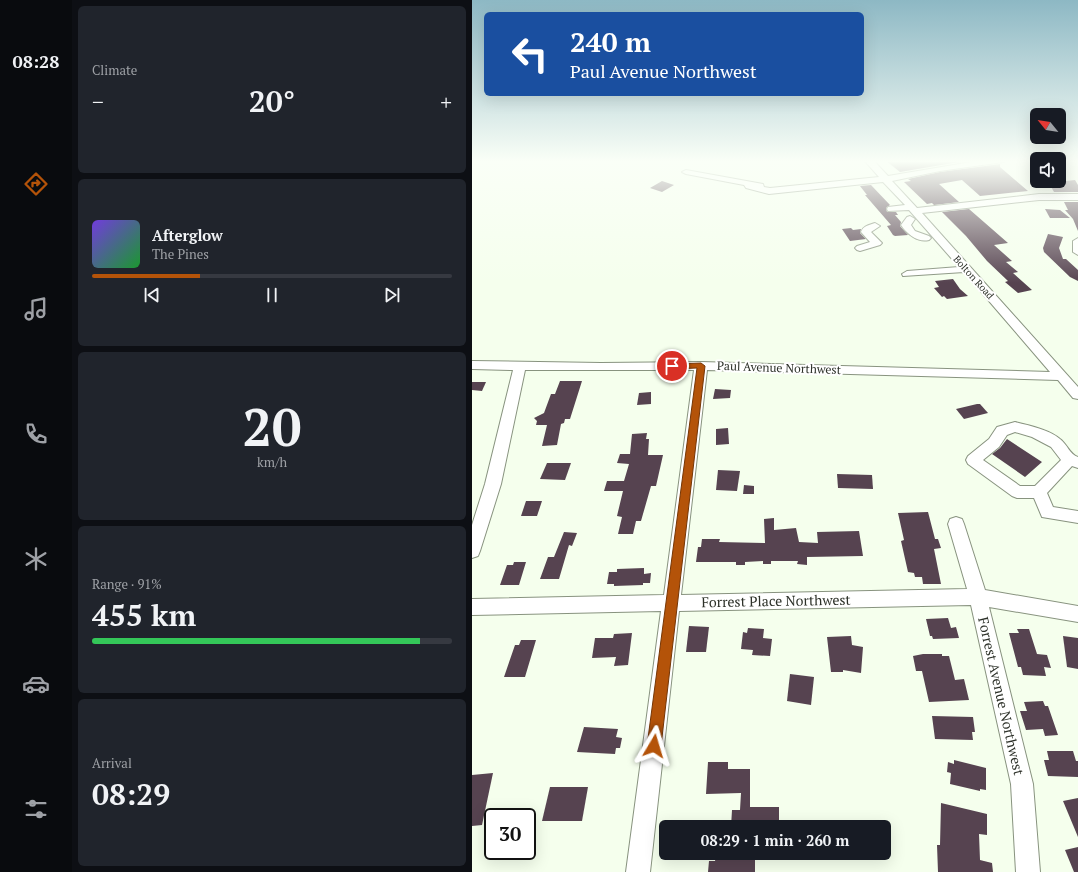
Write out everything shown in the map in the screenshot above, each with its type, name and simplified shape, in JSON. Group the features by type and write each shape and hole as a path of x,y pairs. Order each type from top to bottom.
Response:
{"street":[{"name":"Bolton Road","path":"902,201 912,215 938,237 1078,395"},
{"path":"891,209 912,215 1013,201"},
{"path":"912,215 906,225 912,234 924,238 938,237"},
{"path":"860,248 874,240 866,232 868,229 875,226"},
{"path":"1078,241 1078,252"},
{"path":"907,274 966,269"},
{"name":"Paul Avenue Northwest","path":"472,365 701,366 1061,376"},
{"path":"472,551 493,484 520,366"},
{"path":"638,872 701,366"},
{"path":"1015,427 1037,433 1056,443 1074,461 1039,492 1017,492 973,460 994,443 1002,431 1015,427"},
{"path":"1039,492 1048,513 1078,517"},
{"name":"Forrest Avenue Northwest","path":"956,524 978,597 1022,784 1028,872"},
{"name":"Forrest Place Northwest","path":"472,607 978,597 1078,614"}],"building":[{"path":"870,201 886,201 890,205 886,208 887,212 896,212 898,215 895,215 901,222 900,226 908,235 893,235 887,226 891,225"},
{"path":"924,201 958,201 959,202 934,205 932,203 927,204"},
{"path":"1064,202 1078,202 1078,231 1073,219 1065,210 1068,210"},
{"path":"969,209 1008,243 994,245 1012,261 1006,262 1018,272 1013,273 1032,290 1018,293 1005,282 1008,281 987,261 966,236 942,212"},
{"path":"1045,209 1060,210 1070,218 1050,218"},
{"path":"851,228 853,230 861,229 860,233 866,239 850,241 842,229"},
{"path":"1048,234 1063,237 1059,248 1063,259 1066,259 1078,270 1078,281 1070,277 1044,252 1043,248"},
{"path":"953,279 960,289 968,296 947,299 944,296 942,297 934,288 939,287 935,281"},
{"path":"560,381 582,381 570,419 565,419 564,423 561,424 557,445 542,446 547,425 536,425 537,421 534,418 544,413 551,394 555,394"},
{"path":"472,382 486,382 482,391 472,390"},
{"path":"715,389 731,390 730,398 713,399"},
{"path":"651,392 651,404 637,405 639,393"},
{"path":"980,404 988,413 964,419 956,409"},
{"path":"728,428 729,444 716,445 716,429"},
{"path":"647,433 646,439 649,439 648,455 663,455 656,486 651,486 641,521 636,521 633,534 618,534 622,517 617,516 623,491 604,491 607,481 624,481 629,464 617,463 620,454 630,454 632,434"},
{"path":"1007,439 1042,462 1025,477 992,454 1000,448"},
{"path":"547,463 571,463 565,480 540,479"},
{"path":"718,470 740,471 737,491 716,490"},
{"path":"837,474 872,475 873,489 838,488"},
{"path":"744,485 754,486 754,494 743,494"},
{"path":"526,501 542,501 537,516 521,516"},
{"path":"928,512 935,539 938,539 941,548 934,549 941,584 923,584 922,577 915,577 914,573 908,572 901,541 904,540 898,513"},
{"path":"774,518 774,530 796,528 799,542 818,543 817,532 859,531 863,556 807,557 807,565 797,564 798,561 771,561 771,564 763,564 763,561 745,562 745,565 736,565 736,562 696,562 698,547 701,547 702,539 720,539 719,542 765,543 764,519"},
{"path":"564,532 577,533 572,546 569,545 559,579 540,579 548,557 554,557"},
{"path":"514,562 526,562 519,585 500,585 507,565 513,565"},
{"path":"644,568 644,574 651,573 650,583 643,583 643,585 614,586 614,584 607,584 609,572 617,572 617,569"},
{"path":"948,618 951,628 956,627 959,638 933,639 932,636 930,636 926,619"},
{"path":"689,626 709,627 706,652 686,652"},
{"path":"748,628 764,629 763,638 772,639 770,656 752,655 753,650 741,649 743,632 747,633"},
{"path":"1017,629 1029,629 1037,654 1047,655 1051,668 1044,667 1046,676 1023,675 1021,667 1018,667 1009,633 1019,633"},
{"path":"632,633 628,665 614,666 616,657 592,658 595,638 613,638 614,634"},
{"path":"851,636 852,645 863,647 861,673 843,670 843,672 831,672 827,637"},
{"path":"1063,636 1078,638 1078,669 1067,667"},
{"path":"521,640 536,640 525,677 504,677 515,645 519,645"},
{"path":"923,654 942,654 942,656 949,656 955,680 964,679 969,700 929,702 922,671 916,671 913,656"},
{"path":"790,674 814,677 811,705 787,701"},
{"path":"1043,701 1045,706 1048,706 1058,735 1045,736 1043,729 1026,730 1020,711 1027,711 1024,702"},
{"path":"932,716 973,717 975,732 972,732 973,740 935,739"},
{"path":"584,727 618,729 616,737 622,738 620,748 616,748 615,754 577,752"},
{"path":"1047,751 1073,751 1076,761 1078,761 1078,777 1048,776 1044,760 1049,760"},
{"path":"954,760 986,768 986,790 980,789 980,791 950,784 951,773 947,772 948,762 954,764"},
{"path":"708,762 728,762 728,769 750,769 750,807 779,807 779,820 731,820 732,810 740,810 741,793 706,794"},
{"path":"493,773 486,808 484,808 482,825 472,826 472,775"},
{"path":"550,787 588,787 582,821 542,821"},
{"path":"1078,798 1078,837 1063,801"},
{"path":"941,803 987,814 987,835 979,834 980,860 992,863 993,872 938,872 937,845 940,845"},
{"path":"1078,847 1078,872 1074,872 1065,850"},
{"path":"755,860 755,872 708,872 709,861"}],"route":[{"path":"654,746 701,366 672,366"}]}
